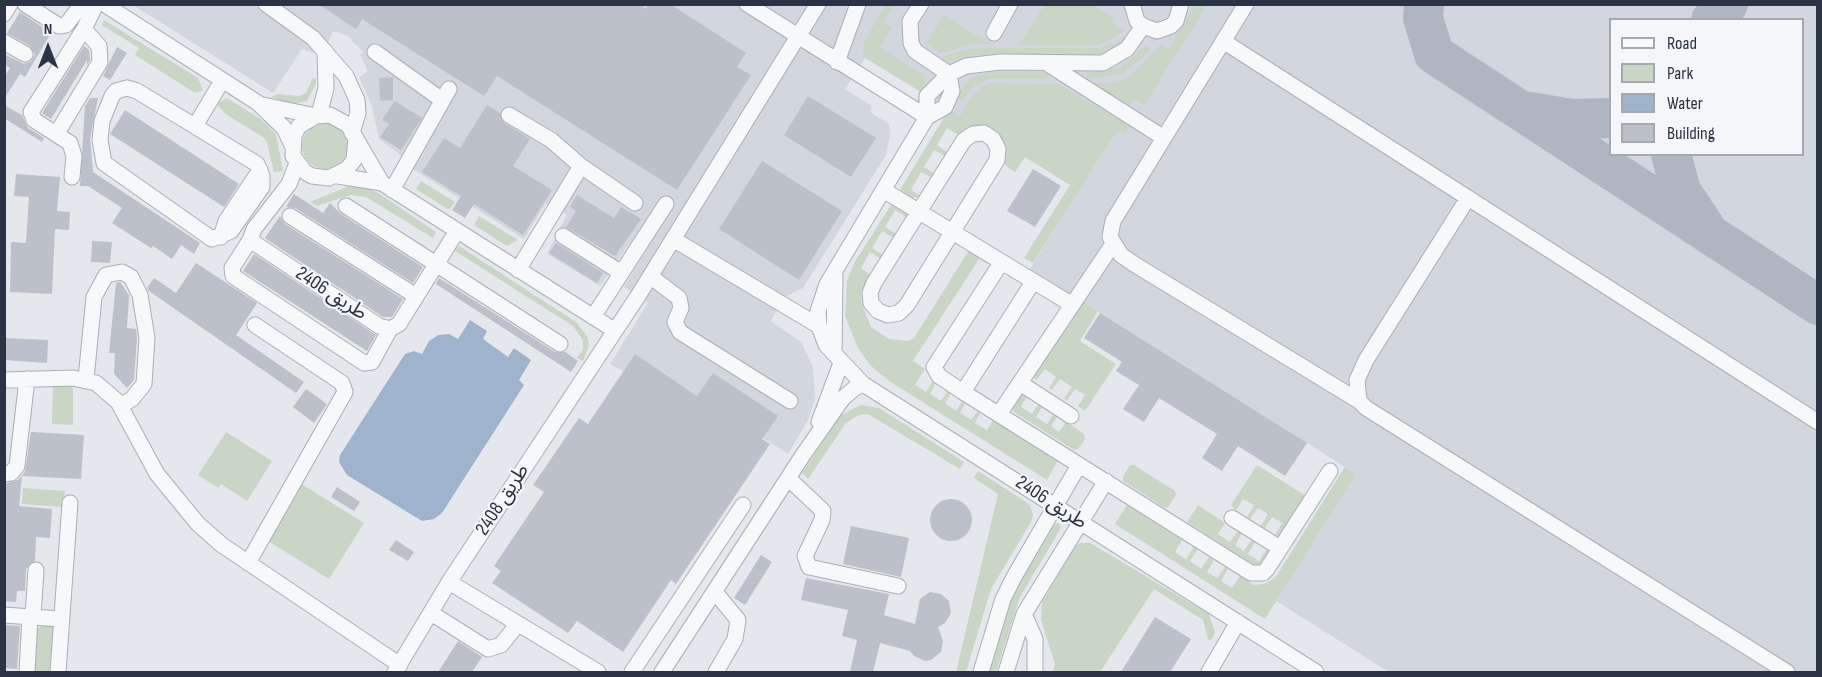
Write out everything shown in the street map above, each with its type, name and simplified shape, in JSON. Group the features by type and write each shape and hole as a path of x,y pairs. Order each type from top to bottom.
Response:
{"street":[{"path":"4,14 10,4"},
{"path":"25,4 59,26 66,24 82,4"},
{"path":"72,177 73,150 65,138 34,120 32,112 84,29 96,4"},
{"path":"104,4 258,103 284,128 292,144 297,163 312,176 329,178 338,176 347,170 354,160 354,135 358,113 355,94 339,65 299,26 266,4"},
{"path":"747,4 927,117"},
{"name":"طريق 2408","path":"397,669 449,582 650,276 818,4"},
{"path":"837,62 858,4"},
{"path":"921,4 910,21 911,43 915,51 949,74"},
{"path":"994,33 1010,4"},
{"path":"1132,4 1133,15 1143,27 1157,31 1171,26 1180,14 1180,4"},
{"path":"1246,4 1113,221 1110,237 1121,255 1359,400 1366,408 1787,672"},
{"path":"819,326 818,311 821,297 927,117 927,96 949,74 966,66 984,63 1095,64 1110,61 1127,49 1143,27"},
{"path":"57,133 100,62 99,45 84,29"},
{"path":"1223,41 1818,422"},
{"path":"4,42 25,54"},
{"path":"292,144 299,126 318,115 326,88 325,51"},
{"path":"375,52 445,94 387,186"},
{"path":"1047,63 1164,138"},
{"path":"195,126 222,81"},
{"path":"121,89 137,91 195,126 253,160 260,170 226,221 221,237 212,239 106,166 102,159 102,121 112,96 121,89"},
{"path":"258,103 288,112 339,118 348,124 387,186"},
{"path":"509,115 551,140 581,166 635,203"},
{"path":"984,133 993,139 998,149 997,160 952,232 907,305 899,313 888,315 878,311 872,303 870,293 874,283 964,140 973,134 984,133"},
{"path":"297,163 289,183 254,230 232,268 233,276 364,363 372,362 390,329"},
{"path":"518,270 581,166"},
{"path":"338,176 387,186 614,330"},
{"path":"885,191 1071,304"},
{"path":"1359,400 1357,380 1366,360 1468,198"},
{"path":"593,317 666,204"},
{"path":"346,206 560,345"},
{"path":"290,216 416,296"},
{"name":"طريق 2406","path":"250,240 379,326 390,329 399,324 457,231"},
{"path":"563,236 620,272"},
{"path":"673,239 819,326"},
{"path":"999,414 1113,244"},
{"path":"1000,262 934,367 939,376 963,392 1251,573 1263,573 1329,471"},
{"path":"86,379 94,297 106,275 122,272 131,277 140,295 147,338 144,384 132,399 120,406"},
{"path":"803,455 819,422 838,358 836,273"},
{"path":"650,276 679,298 681,308 675,322 680,332 790,401"},
{"path":"963,392 1033,282"},
{"path":"248,563 345,392 342,383 255,326"},
{"name":"طريق 2406","path":"819,326 826,345 863,384 1316,672"},
{"path":"4,474 11,473 17,466 27,379"},
{"path":"4,380 86,379 105,390 120,406 157,474 176,501 222,545 397,669"},
{"path":"1020,383 1071,416"},
{"path":"662,672 803,455 843,398 863,384"},
{"path":"981,672 1007,592 1079,465"},
{"path":"788,478 823,511 822,520 805,556 809,567 898,586"},
{"path":"1006,672 1024,614 1107,482"},
{"path":"58,672 70,503"},
{"path":"632,672 743,505"},
{"path":"1232,518 1280,548"},
{"path":"27,672 36,570"},
{"path":"449,582 598,672"},
{"path":"715,592 735,613 738,621 735,639 716,672"},
{"path":"431,613 488,649 501,645 517,625"},
{"path":"1024,614 1037,651 1035,672"},
{"path":"4,615 62,619"},
{"path":"1209,672 1238,622"}],"shaded area":[{"path":"133,5 1817,5 1817,672 1389,672 1276,601 1356,474 1030,269 1117,130 968,121 865,58 845,89 872,106 870,112 889,124 890,135 886,155 803,288 784,297 771,321 801,342 813,367 815,399 808,420 788,454 635,355 623,371 610,364 648,303 624,287 645,252 630,243 600,286 547,254 567,215 546,203 524,239 413,169 414,165 379,139 372,106 359,77 368,71 360,55 363,52 348,36 333,31 325,51 313,53 302,49 273,93"}],"green space":[{"path":"1045,4 1092,5 1114,18 1111,23 1123,31 1105,43 1096,45 1019,45"},
{"path":"886,5 895,5 883,22 892,28 880,48 923,74 926,84 921,92 866,58 863,51 864,41"},
{"path":"1195,5 1207,5 1144,105 1133,99 1129,106 1091,83 1110,83 1124,79 1136,71 1160,45 1168,49"},
{"path":"944,15 991,44 974,44 940,53 926,44"},
{"path":"104,20 198,78 203,90 195,93 135,55 139,48 102,25"},
{"path":"1128,34 1133,36 1111,53 1097,56 969,55 947,62 943,56 973,48 1099,48 1117,42"},
{"path":"1145,46 1150,48 1144,57 1122,74 1087,79 1087,73 1120,68"},
{"path":"991,72 1048,72 1048,79 989,79 975,85 962,101 956,98 972,78"},
{"path":"313,78 316,79 316,84 307,101 292,104 271,97 277,94 299,96 306,93"},
{"path":"991,83 1058,84 1130,126 1125,134 1117,131 1033,263 1024,258 1070,185 1025,157 1015,172 1005,165 1004,145 996,132 972,127 963,130 960,136 947,128 937,145 947,152 945,156 934,150 924,167 935,174 932,178 921,172 911,190 920,196 912,198 900,190 949,109 960,116 973,95 981,87"},
{"path":"227,98 262,120 276,134 283,171 274,172 267,142 263,137 227,115 218,106 218,103"},
{"path":"325,123 341,130 348,146 341,162 325,169 309,162 302,146 309,130"},
{"path":"421,181 455,202 449,210 416,189"},
{"path":"349,186 367,188 378,193 436,232 433,238 366,197 350,195 317,206 310,202"},
{"path":"893,202 909,212 906,217 895,210 885,227 896,234 894,238 882,231 872,248 883,255 881,259 870,252 861,268 870,275 861,292 862,304 871,327 889,339 908,341 914,338 971,247 991,259 988,264 979,259 913,361 925,369 915,385 926,392 933,381 936,383 930,394 941,401 948,390 951,393 945,403 956,411 963,400 966,402 960,413 971,420 979,410 981,411 975,423 987,430 994,419 1058,460 1047,480 889,381 870,365 858,348 845,316 847,281 854,263"},
{"path":"479,216 518,240 507,246 474,225"},
{"path":"459,246 576,322 587,336 589,345 583,361 577,358 583,350 583,340 573,326 455,251"},
{"path":"1080,299 1098,311 1080,341 1116,364 1085,411 1078,406 1085,395 1075,389 1067,401 1064,398 1072,387 1060,379 1052,390 1049,388 1056,377 1045,369 1037,380 1032,377"},
{"path":"53,383 69,384 73,388 73,425 52,424"},
{"path":"1021,393 1027,397 1021,407 1032,414 1038,405 1042,407 1036,417 1047,424 1053,415 1057,417 1051,426 1059,432 1066,422 1084,434 1085,439 1078,449 1074,450 1014,412 1011,408"},
{"path":"861,405 879,408 964,462 960,469 868,414 859,415 846,423 808,479 802,473 841,415"},
{"path":"226,432 272,461 247,501 221,484 218,488 198,475"},
{"path":"1130,465 1134,465 1175,491 1176,495 1168,507 1165,508 1123,481"},
{"path":"1257,465 1306,496 1280,537 1275,535 1282,523 1272,517 1265,528 1261,526 1268,514 1258,508 1250,519 1247,517 1254,505 1243,499 1236,510 1231,505"},
{"path":"1345,467 1356,474 1265,619 1115,524 1127,505 1182,540 1175,552 1186,559 1194,547 1198,549 1190,561 1201,569 1209,557 1214,560 1207,572 1217,578 1225,567 1228,569 1221,581 1232,588 1240,576 1254,585 1264,584 1275,578"},
{"path":"978,471 1029,504 1033,514 1031,522 991,589 966,672 956,672 998,494 974,478"},
{"path":"300,483 364,523 329,579 265,539"},
{"path":"23,488 65,491 63,507 22,504"},
{"path":"1198,505 1225,523 1218,534 1230,542 1238,531 1242,533 1235,545 1244,551 1251,540 1255,542 1248,554 1259,561 1267,549 1271,552 1261,569 1187,522"},
{"path":"1059,523 1061,528 1020,597 996,672 987,672 1012,595 1055,524"},
{"path":"1090,543 1209,614 1215,632 1212,639 1208,640 1203,620 1154,589 1100,672 1053,672 1055,664 1041,620 1042,602 1075,546"},
{"path":"43,625 56,627 54,672 34,672 37,629"}],"water":[{"path":"470,320 487,331 483,339 508,357 514,348 531,360 519,380 524,385 442,513 434,519 422,521 347,475 339,462 340,455 405,354 414,351 422,354 429,341 438,335 449,334 458,339"}],"building":[{"path":"318,4 639,4 646,9 649,4 670,4 746,53 737,67 751,75 677,190 497,76 484,96 362,19 356,29"},
{"path":"20,12 51,33 25,77 20,74 4,99 4,77 10,68 4,64 4,54 24,64 30,62 35,55 30,46 7,33"},
{"path":"84,46 89,50 90,60 87,65 87,60 51,119 42,113"},
{"path":"117,47 127,53 110,80 103,76"},
{"path":"393,77 393,100 380,101 379,78"},
{"path":"808,96 876,138 851,177 784,135"},
{"path":"90,98 98,98 90,139 93,172 200,243 194,254 181,245 172,259 153,246 151,248 112,223 122,208 88,186 80,186 85,106"},
{"path":"395,101 422,118 401,150 380,137 389,124 382,120"},
{"path":"4,105 22,115 28,128 44,138 42,142 4,118"},
{"path":"487,105 500,113 504,123 530,139 513,166 552,190 523,235 474,204 465,218 452,210 461,196 422,172 444,138 460,148"},
{"path":"125,110 239,184 224,207 110,134"},
{"path":"762,161 842,211 799,280 719,229"},
{"path":"1033,169 1061,186 1035,227 1007,211"},
{"path":"16,174 60,177 57,211 70,212 69,230 55,229 52,294 10,292 11,242 26,243 29,197 14,196"},
{"path":"294,194 323,213 330,203 341,214 423,267 413,283 295,208 286,207"},
{"path":"577,195 614,218 621,207 641,219 615,256 566,227 576,211 570,207"},
{"path":"280,216 285,224 403,299 392,317 383,317 265,238"},
{"path":"92,241 112,242 110,263 91,262"},
{"path":"556,243 603,273 597,283 549,253"},
{"path":"254,254 376,335 367,351 243,271"},
{"path":"196,263 257,303 236,335 304,382 296,393 147,288 154,278 176,293"},
{"path":"439,278 555,352 565,352 578,361 571,372 436,284"},
{"path":"120,282 129,295 127,328 136,329 137,338 134,380 127,388 114,374 115,353 109,353 116,283"},
{"path":"1100,313 1307,443 1285,476 1238,446 1222,471 1202,458 1217,434 1159,398 1144,422 1123,409 1139,385 1116,371 1122,362 1084,338"},
{"path":"4,338 48,340 47,363 4,360"},
{"path":"635,354 697,396 713,373 778,416 762,439 770,444 676,584 671,580 623,652 577,621 568,633 492,583 501,571 494,566 544,492 533,485 579,418 588,424"},
{"path":"306,389 327,404 314,423 293,407"},
{"path":"31,432 84,435 81,479 22,476 19,506 52,509 50,538 36,537 35,561 26,569 25,591 17,591 16,602 4,601 4,484 18,480 25,472"},
{"path":"337,487 360,502 354,511 331,497"},
{"path":"951,499 966,505 972,520 966,535 951,541 936,535 930,520 936,505"},
{"path":"851,526 909,538 901,577 843,564"},
{"path":"396,540 414,552 408,561 389,550"},
{"path":"761,555 772,562 745,605 734,598"},
{"path":"806,578 889,594 884,615 915,624 920,599 930,592 941,594 949,601 951,613 945,623 938,627 943,641 941,652 931,660 925,661 914,656 910,651 880,643 873,672 850,672 857,640 842,636 848,610 801,600"},
{"path":"1155,617 1191,639 1170,672 1121,672"},
{"path":"4,625 20,626 17,669 4,668"},
{"path":"458,641 482,657 472,672 438,672"}],"taxiway":[{"path":"1424,4 1423,18 1434,54 1818,305"},
{"path":"1713,18 1728,4"},
{"path":"1530,112 1572,119 1609,118"},
{"path":"1672,156 1681,191 1705,227"}]}
